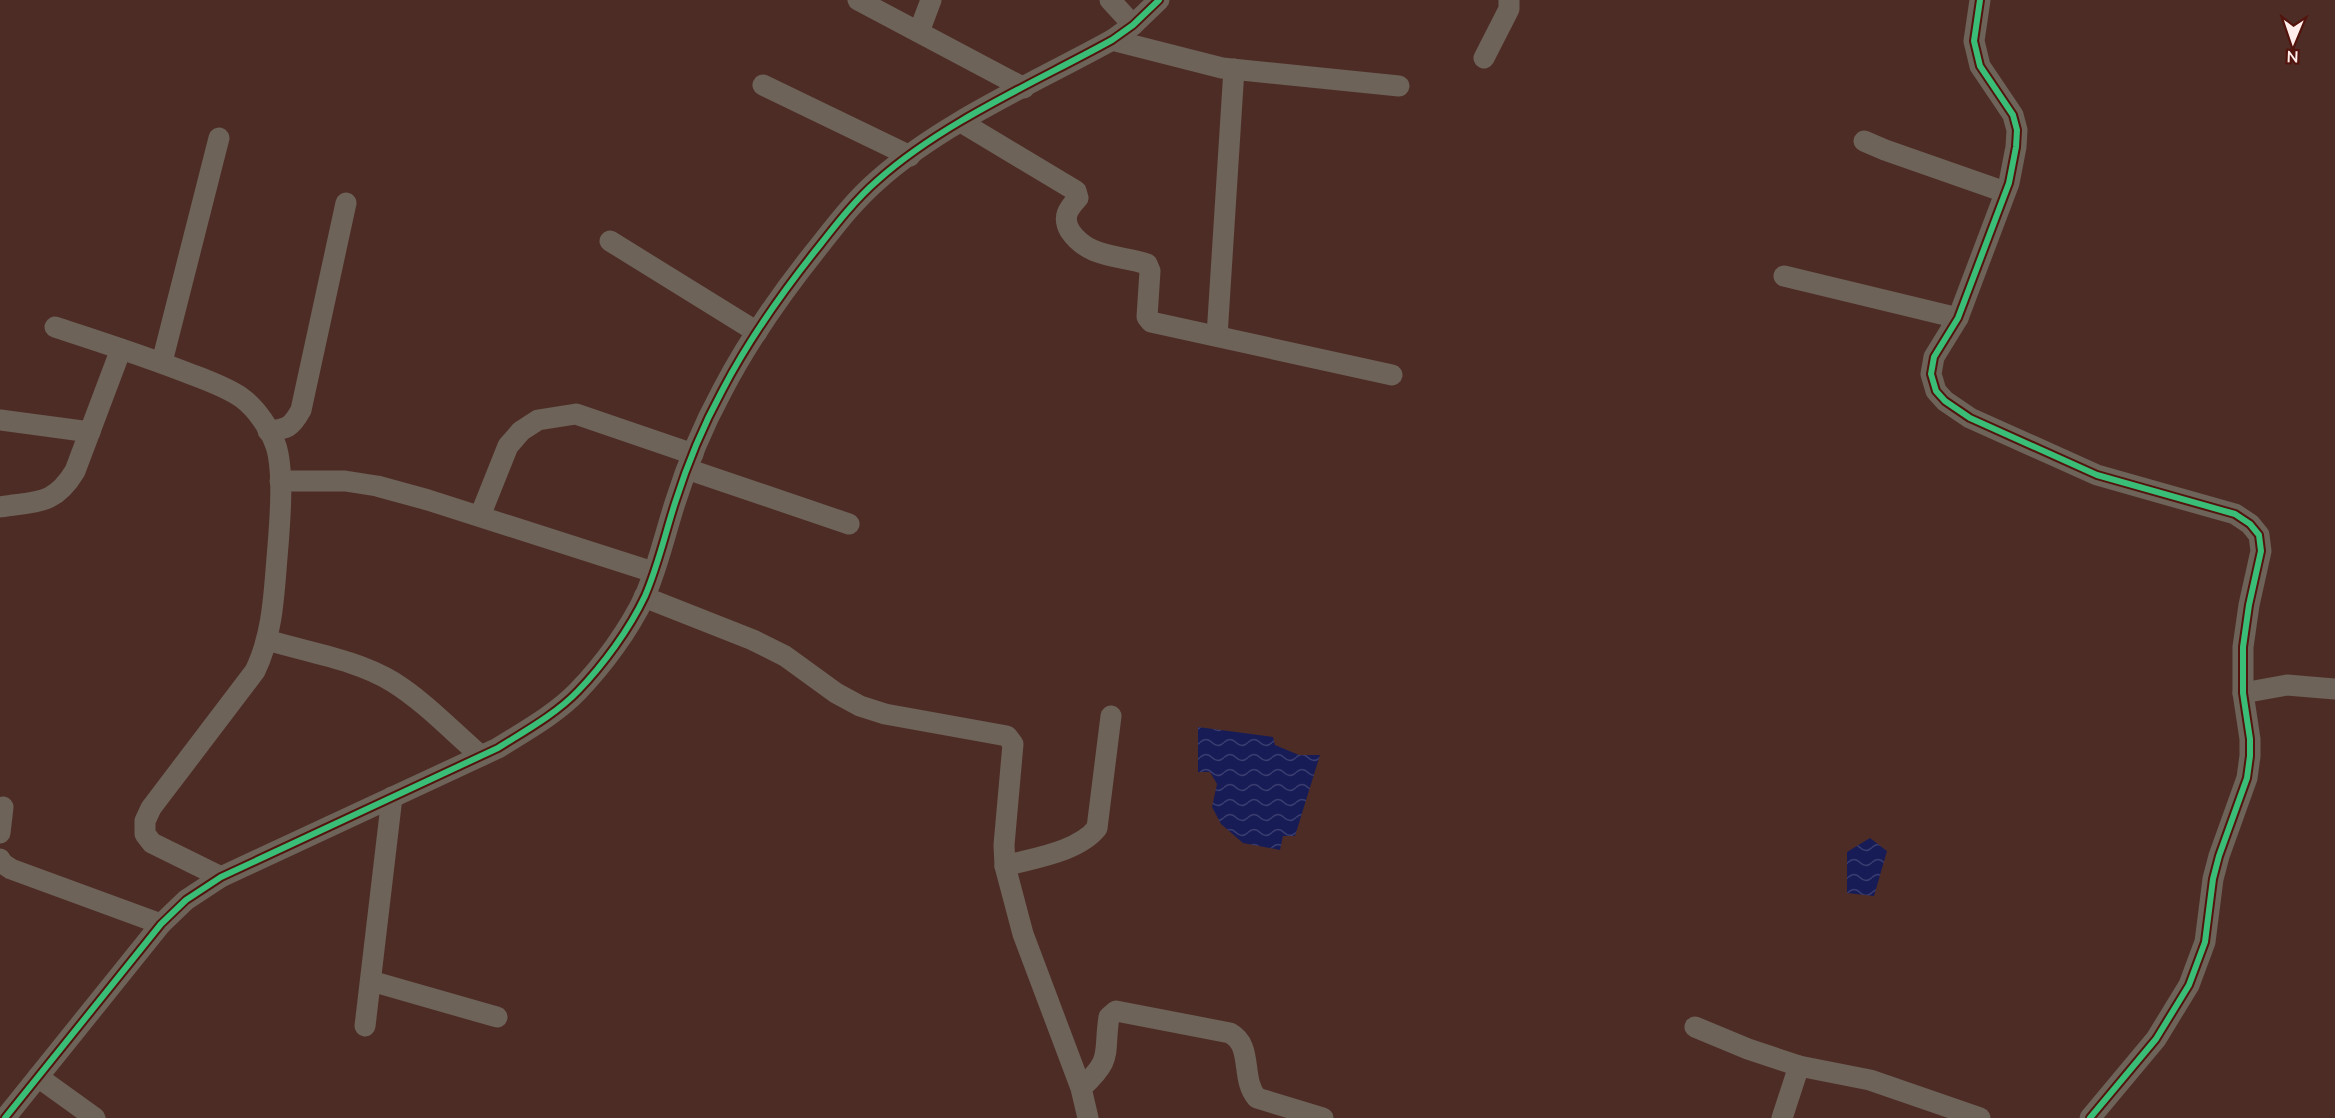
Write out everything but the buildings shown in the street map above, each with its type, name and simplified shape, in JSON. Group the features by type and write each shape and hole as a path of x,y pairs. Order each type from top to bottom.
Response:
{"street":[{"path":"858,0 1024,88"},
{"path":"919,32 931,0"},
{"path":"1110,0 1133,25"},
{"path":"5,1118 161,924 186,900 221,877 498,748 535,725 577,692 615,645 644,597 690,461 722,390 787,288 844,215 878,180 910,156 961,122 1112,40 1133,25 1159,0"},
{"path":"1484,58 1509,9 1509,0"},
{"path":"1980,0 1974,42 1980,66 2013,115 2017,130 2016,147 2005,192 1958,318 1934,357 1930,374 1936,391 1945,401 1970,418 2097,475 2235,514 2250,524 2259,535 2261,551 2249,605 2243,647 2243,693 2250,739 2247,778 2216,868 2205,942 2197,966 2178,1005 2156,1039 2090,1118"},
{"path":"1112,40 1196,63 1233,69 1399,86"},
{"path":"1217,336 1233,69"},
{"path":"764,85 910,156"},
{"path":"961,122 1076,191 1078,198 1066,212 1065,221 1078,240 1090,250 1147,264 1150,271 1147,317 1151,322 1392,375"},
{"path":"162,362 219,138"},
{"path":"1864,141 2005,192"},
{"path":"268,430 283,430 293,424 301,410 346,203"},
{"path":"610,241 757,332"},
{"path":"1784,276 1958,318"},
{"path":"55,327 162,362 242,398 260,416 276,447 280,481 279,530 271,623 264,652 255,671 151,808 145,820 145,834 152,843 221,877"},
{"path":"0,507 44,500 57,494 75,471 121,349"},
{"path":"480,516 508,446 521,431 538,420 576,414 849,524"},
{"path":"0,420 90,432"},
{"path":"280,481 345,481 377,486 480,516 653,572"},
{"path":"644,597 753,640 784,656 836,693 860,706 885,714 1007,736 1013,744 1004,844 1005,866 1023,934 1081,1088 1088,1118"},
{"path":"267,640 360,667 392,681 414,697 480,756"},
{"path":"2243,693 2287,685 2335,688"},
{"path":"1005,866 1075,846 1089,838 1096,828 1111,716"},
{"path":"365,1026 392,797"},
{"path":"0,833 3,807"},
{"path":"0,859 11,869 161,924"},
{"path":"371,981 497,1017"},
{"path":"1081,1088 1102,1066 1107,1053 1109,1017 1116,1011 1230,1033 1238,1037 1244,1046 1250,1090 1257,1098 1323,1118"},
{"path":"1695,1028 1799,1066 1870,1080 1980,1118"},
{"path":"1782,1118 1799,1066"},
{"path":"38,1077 95,1118"}],"water":[{"path":"1198,727 1273,737 1275,745 1299,755 1320,755 1295,836 1283,836 1280,850 1243,843 1221,824 1212,807 1217,784 1210,772 1198,772"},
{"path":"1870,838 1887,851 1874,896 1847,893 1847,852"}],"cycle path":[{"path":"5,1118 161,924 186,900 221,877 498,748 550,715 578,691 615,647 645,596 690,460 708,418 732,372 780,298 840,219 878,180 931,140 991,104 1112,40 1133,25 1159,0"},
{"path":"1980,0 1974,41 1980,66 2013,115 2017,130 2016,147 2009,183 1958,318 1934,357 1931,374 1936,391 1945,401 1970,418 2097,475 2235,514 2250,524 2259,535 2261,551 2249,605 2243,647 2243,693 2250,739 2247,778 2213,879 2205,942 2189,985 2156,1039 2090,1118"}]}
